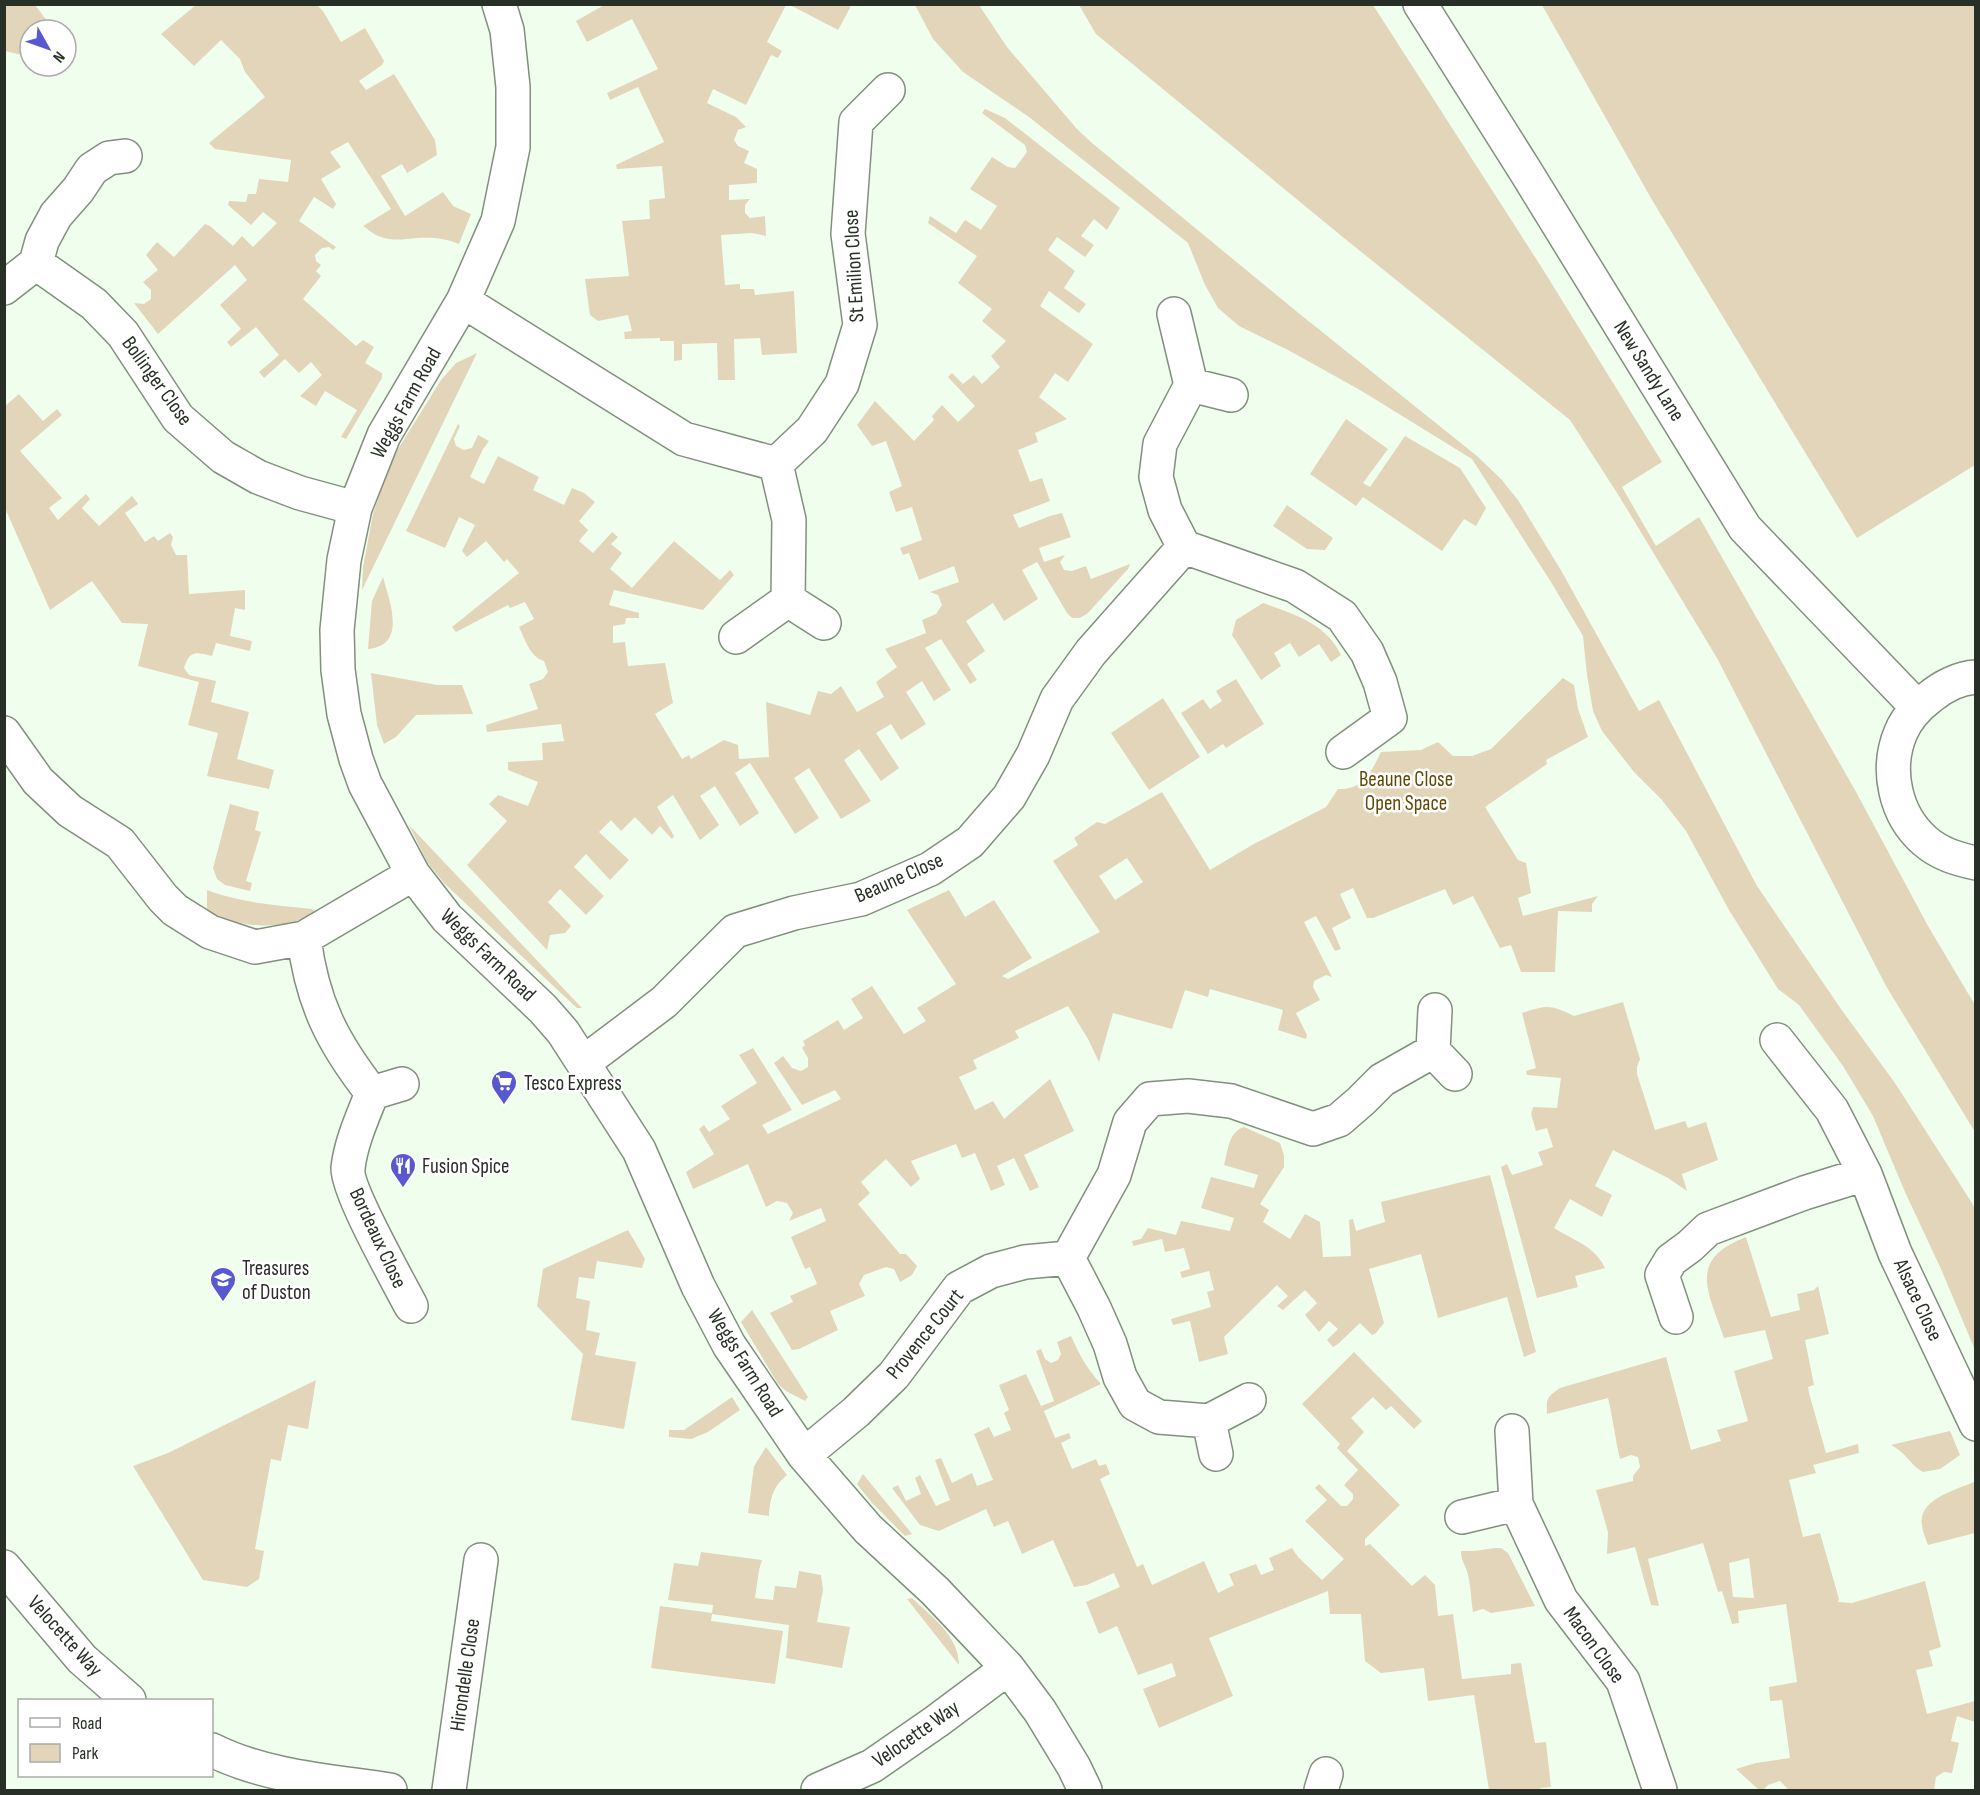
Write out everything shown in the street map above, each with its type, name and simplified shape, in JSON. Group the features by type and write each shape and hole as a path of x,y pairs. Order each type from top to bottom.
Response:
{"street":[{"name":"Weggs Farm Road","path":"498,4 507,30 513,87 513,147 498,221 463,301 384,435 355,508 344,560 337,630 338,670 344,714 365,784 413,874 447,918 543,1009 563,1032 639,1150 698,1286 729,1345 804,1455 868,1530 935,1591 1008,1668 1040,1711 1074,1767 1085,1791"},
{"name":"New Sandy Lane","path":"1420,4 1745,528 1917,707"},
{"name":"St Emilion Close","path":"776,464 812,430 842,384 860,325 848,234 856,122 888,90"},
{"path":"4,288 36,263 42,240 56,215 78,190 92,169 109,158 125,156"},
{"name":"Bollinger Close","path":"36,263 94,304 123,334 178,417 223,457 258,477 300,493 355,508"},
{"path":"463,301 684,439 776,464 789,520 788,600"},
{"path":"1174,314 1191,385 1160,444 1156,477 1165,510 1184,548 1295,586 1342,616 1367,652 1380,682 1390,718 1342,753"},
{"path":"1191,385 1231,395"},
{"name":"Beaune Close","path":"583,1063 664,1002 735,931 794,913 861,899 930,869 970,842 1010,797 1033,755 1057,699 1090,652 1184,548"},
{"path":"788,600 824,623"},
{"path":"736,637 788,600"},
{"path":"1976,677 1942,688 1917,707 1901,732 1893,761 1895,791 1906,819 1926,842 1951,857 1976,863"},
{"path":"4,733 38,781 70,811 120,843 175,910 210,932 255,947 304,938 413,874"},
{"path":"304,938 308,970 331,1031 349,1064 372,1093 402,1084"},
{"path":"1435,1010 1433,1051 1455,1074"},
{"name":"Alsace Close","path":"1777,1040 1832,1110 1865,1174 1895,1252 1976,1424"},
{"path":"1249,1400 1209,1421 1159,1417 1135,1404 1120,1377 1110,1344 1094,1308 1068,1258 1114,1175 1130,1122 1150,1099 1188,1096 1231,1101 1313,1129 1339,1120 1382,1080 1433,1051"},
{"name":"Bordeaux Close","path":"372,1093 358,1131 348,1170 358,1202 411,1306"},
{"path":"1676,1317 1652,1270 1671,1260 1708,1229 1804,1193 1865,1174"},
{"name":"Provence Court","path":"804,1455 856,1412 894,1375 959,1288 991,1271 1025,1262 1068,1258"},
{"path":"1209,1421 1216,1454"},
{"name":"Macon Close","path":"1512,1431 1516,1504 1561,1600 1623,1681 1660,1791"},
{"path":"1462,1517 1516,1504"},
{"name":"Hirondelle Close","path":"449,1791 481,1560"},
{"name":"Velocette Way","path":"4,1568 82,1659 127,1699"},
{"name":"Velocette Way","path":"818,1791 872,1766 1008,1668"},
{"path":"213,1751 233,1761 283,1774 390,1791"}],"green space":[{"path":"197,4 317,5 341,42 365,28 384,61 382,65 359,81 366,90 394,74 435,140 437,155 407,173 402,164 381,176 405,216 443,192 453,206 471,214 459,244 438,238 396,240 378,236 363,226 391,209 348,142 330,152 341,167 321,179 336,204 333,209 314,197 299,221 336,247 333,250 329,247 322,248 315,255 316,261 321,265 316,271 321,276 303,299 356,346 363,340 374,347 365,363 382,373 382,378 346,439 341,437 357,410 325,391 316,406 300,396 322,375 311,362 299,373 285,359 264,378 259,372 279,355 256,327 231,347 227,342 241,329 220,305 247,280 235,265 158,334 134,303 144,304 151,299 151,290 143,282 158,270 146,255 157,242 174,257 205,224 233,246 242,236 253,247 277,223 263,212 251,225 228,205 229,201 246,202 248,194 256,194 259,179 288,182 291,160 215,149 209,143 265,97 245,72 240,59 221,40 194,66 161,34"},
{"path":"606,4 786,5 767,42 782,51 778,58 771,55 746,105 713,89 707,103 736,117 746,127 738,130 734,140 738,146 749,151 744,163 757,169 757,183 729,185 729,200 750,199 745,205 745,213 750,218 765,216 766,236 752,233 721,235 725,285 740,284 740,289 754,289 755,295 794,291 797,353 762,355 760,338 734,339 735,380 718,380 717,343 682,344 682,360 674,361 674,341 660,341 660,338 625,339 624,332 632,331 628,315 598,321 590,315 585,279 629,276 622,221 650,219 649,200 665,198 662,166 617,169 616,165 664,142 638,87 610,100 607,93 658,69 632,19 587,42 576,21"},
{"path":"4,5 35,5 45,18 18,18 18,54 5,51"},
{"path":"790,5 850,5 850,8 838,30"},
{"path":"915,5 979,5 1007,47 1077,129 1092,143 1477,456 1501,479 1518,500 1562,572 1639,711 1659,700 1757,886 1895,1083 1972,1203 1976,1212 1975,1350 1873,1116 1843,1066 1799,1005 1778,989 1729,910 1686,831 1662,800 1634,772 1602,731 1593,711 1583,636 1472,459 1360,390 1239,326 1218,308 1205,285 1188,243 1029,117 963,72 933,39"},
{"path":"1079,5 1373,5 1542,268 1662,462 1622,487 1656,546 1699,517 1855,790 1928,926 1975,1005 1975,1132 1886,986 1717,658 1570,420 1096,34"},
{"path":"1542,5 1975,5 1975,465 1857,538 1652,200"},
{"path":"985,109 1005,118 1120,208 1107,230 1094,219 1081,236 1094,245 1085,257 1057,237 1048,250 1075,271 1064,288 1086,304 1079,313 1049,291 1040,306 1093,344 1068,382 1055,373 1039,397 1067,419 1035,433 1038,442 1018,450 1030,482 1042,478 1050,501 1013,515 1019,528 1062,513 1071,537 1039,548 1044,562 1065,555 1060,562 1064,570 1072,571 1086,566 1091,579 1130,564 1128,569 1087,614 1079,618 1072,618 1067,613 1037,562 1022,570 1038,599 1004,621 993,603 966,621 985,651 967,664 977,680 970,684 941,639 925,648 951,690 934,701 922,681 906,692 926,724 901,740 891,724 876,733 899,768 881,781 859,749 844,760 871,801 841,819 809,768 794,778 819,818 795,834 750,763 735,773 759,813 740,826 715,786 700,796 719,825 700,840 673,795 657,807 674,836 672,839 660,826 652,835 635,817 621,831 611,820 599,832 629,860 610,880 586,854 574,867 604,896 586,915 560,889 548,902 571,926 565,933 550,935 547,950 467,865 507,821 489,804 498,795 528,806 538,782 508,770 508,762 543,760 542,743 564,741 561,724 487,732 486,725 538,709 529,684 543,679 548,672 544,661 535,656 528,647 519,627 534,619 525,602 510,608 508,605 456,632 452,627 519,573 507,559 504,562 486,541 467,557 462,551 475,525 459,517 445,548 406,531 458,424 460,426 454,439 456,446 464,450 472,448 478,435 489,441 470,477 484,484 498,456 539,477 533,490 564,505 572,488 584,493 595,502 579,521 588,530 579,541 593,553 612,532 618,537 611,544 622,553 610,569 632,588 674,541 720,580 730,570 734,575 703,610 614,590 609,605 639,613 639,618 626,618 625,624 613,626 613,643 625,642 628,666 665,663 673,703 655,714 682,759 689,755 691,759 724,740 738,745 739,759 769,757 766,702 810,715 818,691 831,694 841,686 857,712 884,697 876,682 897,667 885,649 926,633 922,620 936,614 942,605 938,595 930,592 959,582 954,566 919,580 909,553 903,555 900,548 922,540 912,507 896,512 889,492 902,486 886,441 872,446 857,425 875,401 914,441 934,420 932,416 942,405 958,422 975,406 948,377 952,373 963,384 974,375 982,384 1000,367 991,356 1006,341 982,321 992,309 958,283 977,256 928,223 930,216 956,233 965,220 981,230 997,206 970,189 992,157 1008,167 1015,168 1027,152 1025,145 982,113"},
{"path":"477,353 362,590 363,567 373,514 390,462 441,380 456,363"},
{"path":"19,394 43,421 57,409 62,415 20,451 62,498 49,508 58,520 86,494 90,499 82,508 99,526 132,496 138,504 125,513 145,542 154,536 158,541 170,533 173,537 171,545 176,555 187,555 189,594 245,590 245,610 235,608 230,636 252,641 250,651 216,643 212,656 191,655 184,668 189,675 216,681 211,702 249,712 237,759 274,770 269,789 207,776 218,733 188,725 199,682 138,666 148,624 122,623 92,581 50,610 5,508 5,406"},
{"path":"1346,419 1388,449 1363,483 1370,487 1405,436 1460,468 1486,508 1476,526 1464,519 1442,551 1363,497 1356,506 1310,474"},
{"path":"1287,505 1333,538 1325,550 1307,549 1273,526"},
{"path":"383,577 393,620 392,631 388,640 380,646 368,649 372,601"},
{"path":"1263,603 1318,627 1335,644 1341,655 1331,662 1319,644 1299,657 1290,643 1274,653 1281,666 1261,680 1232,635 1236,620"},
{"path":"371,673 437,685 462,685 473,714 416,715 396,737 384,744 377,725"},
{"name":"Beaune Close Open Space","path":"1563,678 1574,685 1578,709 1588,737 1546,760 1547,764 1485,807 1518,860 1526,863 1531,893 1518,898 1523,916 1598,896 1592,904 1592,912 1558,911 1555,972 1521,972 1511,945 1500,948 1473,896 1453,905 1445,889 1373,918 1367,918 1353,888 1340,894 1351,918 1332,928 1341,949 1335,951 1316,916 1304,922 1332,977 1326,975 1314,981 1313,987 1320,1000 1296,1013 1307,1035 1306,1039 1278,1030 1283,1010 1210,989 1208,997 1185,990 1172,1029 1113,1013 1099,1062 1068,1006 1015,1031 1019,1038 973,1060 977,1069 959,1077 975,1110 993,1101 1004,1119 1050,1079 1074,1131 1024,1155 1039,1187 1030,1191 1014,1158 997,1166 1005,1185 991,1191 975,1153 962,1158 956,1144 911,1161 920,1179 911,1187 886,1159 861,1182 870,1193 858,1204 900,1254 906,1254 917,1266 912,1275 900,1282 894,1269 886,1267 864,1275 859,1284 865,1296 830,1311 838,1330 799,1349 792,1350 770,1313 793,1302 790,1296 817,1284 810,1267 805,1269 791,1237 826,1221 821,1208 789,1221 793,1213 787,1203 777,1201 766,1207 748,1164 693,1189 686,1172 714,1154 699,1129 704,1125 709,1132 730,1119 721,1106 757,1083 739,1055 753,1048 792,1110 762,1125 768,1134 841,1099 835,1090 802,1105 774,1063 783,1056 792,1068 801,1071 808,1067 808,1058 802,1048 805,1045 803,1041 838,1020 844,1030 863,1018 851,999 872,986 904,1034 926,1021 917,1008 956,984 907,910 949,890 965,917 994,900 1032,958 1002,976 1008,979 1100,932 1053,861 1078,845 1074,838 1097,822 1105,824 1162,792 1210,870 1252,845 1326,807 1338,789 1347,789 1366,778 1381,752 1421,750 1438,742 1453,756 1472,756 1491,749","holes":["1127,858 1143,882 1115,900 1099,876"]},
{"path":"1236,679 1264,724 1226,748 1223,744 1208,754 1181,713 1203,699 1210,709 1222,701 1216,691"},
{"path":"1163,698 1200,757 1149,790 1111,733"},
{"path":"230,804 259,812 255,830 261,832 246,881 252,883 250,891 225,885 217,879 213,868"},
{"path":"409,825 582,1008 577,1008 444,883 427,862"},
{"path":"207,890 246,901 312,909 317,913 284,924 240,923 217,916 207,910"},
{"path":"1623,1002 1640,1059 1637,1074 1655,1130 1685,1121 1688,1128 1706,1122 1718,1160 1682,1174 1687,1191 1668,1178 1613,1150 1595,1186 1612,1195 1602,1217 1570,1199 1554,1228 1583,1244 1601,1260 1605,1268 1575,1276 1578,1287 1537,1298 1501,1167 1507,1164 1512,1175 1543,1165 1538,1152 1553,1147 1547,1128 1536,1131 1531,1114 1533,1107 1557,1108 1561,1078 1527,1075 1526,1071 1536,1068 1522,1013 1548,1007 1574,1016"},
{"path":"1244,1127 1280,1143 1284,1155 1284,1167 1260,1204 1269,1210 1263,1222 1290,1239 1305,1214 1320,1222 1323,1257 1351,1256 1349,1220 1353,1219 1356,1231 1385,1222 1381,1202 1490,1175 1536,1352 1524,1357 1507,1297 1438,1318 1421,1254 1369,1269 1384,1323 1372,1335 1360,1323 1333,1347 1327,1340 1338,1329 1329,1321 1319,1332 1305,1315 1317,1303 1305,1290 1283,1310 1277,1306 1288,1296 1277,1285 1224,1337 1228,1354 1199,1362 1190,1321 1173,1325 1171,1319 1211,1307 1207,1292 1214,1290 1209,1271 1182,1278 1180,1272 1190,1269 1184,1248 1165,1252 1162,1239 1133,1246 1132,1241 1141,1239 1148,1228 1176,1235 1181,1221 1230,1231 1234,1218 1201,1208 1211,1177 1254,1188 1258,1175 1224,1165 1232,1138 1239,1129"},
{"path":"628,1230 645,1259 642,1268 597,1261 594,1279 579,1277 576,1298 590,1301 586,1330 600,1333 595,1355 636,1362 624,1429 571,1420 583,1354 537,1306 543,1269"},
{"path":"1746,1237 1771,1317 1800,1310 1797,1294 1814,1290 1818,1286 1829,1334 1805,1340 1814,1385 1808,1387 1809,1393 1826,1453 1858,1444 1859,1453 1813,1465 1816,1473 1789,1480 1803,1537 1820,1533 1838,1602 1852,1603 1925,1581 1941,1647 1929,1651 1933,1666 1916,1670 1927,1714 1975,1701 1975,1722 1957,1716 1951,1741 1959,1743 1952,1773 1944,1772 1936,1777 1934,1790 1787,1790 1780,1781 1759,1790 1736,1769 1756,1763 1790,1758 1782,1700 1770,1701 1769,1687 1797,1682 1786,1604 1738,1611 1739,1623 1732,1624 1722,1591 1718,1592 1703,1543 1648,1559 1659,1606 1651,1605 1635,1547 1607,1554 1608,1532 1596,1490 1633,1481 1633,1476 1640,1467 1638,1457 1631,1455 1620,1459 1608,1398 1547,1414 1548,1398 1560,1388 1666,1357 1691,1450 1721,1441 1717,1430 1748,1421 1734,1371 1773,1359 1765,1330 1724,1338 1712,1306 1707,1278 1709,1267 1715,1256 1727,1246","holes":["1749,1558 1754,1598 1733,1597 1729,1563"]},
{"path":"752,1310 808,1397 805,1401 778,1384 741,1322"},
{"path":"1071,1336 1084,1361 1101,1384 1044,1411 1055,1438 1069,1433 1071,1438 1061,1443 1072,1469 1096,1459 1099,1466 1106,1464 1110,1474 1100,1479 1137,1567 1143,1564 1152,1585 1204,1561 1218,1593 1234,1585 1229,1574 1256,1564 1261,1575 1274,1570 1269,1558 1292,1548 1322,1580 1344,1559 1305,1521 1327,1500 1315,1488 1319,1484 1341,1506 1347,1506 1353,1499 1353,1494 1344,1485 1358,1470 1337,1448 1340,1444 1302,1404 1354,1352 1422,1421 1414,1429 1391,1406 1386,1410 1373,1397 1351,1418 1364,1432 1347,1451 1400,1505 1365,1539 1365,1546 1370,1544 1412,1586 1425,1575 1435,1585 1438,1616 1453,1614 1462,1679 1511,1674 1511,1664 1521,1663 1535,1743 1546,1742 1551,1787 1538,1790 1489,1790 1474,1695 1428,1701 1424,1668 1381,1673 1365,1661 1361,1614 1330,1614 1328,1591 1209,1638 1233,1696 1159,1728 1143,1689 1176,1676 1172,1663 1138,1675 1117,1626 1099,1634 1086,1602 1120,1587 1114,1573 1087,1585 1074,1587 1053,1540 1022,1554 1008,1521 994,1527 986,1509 939,1531 920,1525 892,1488 898,1485 906,1501 921,1494 915,1478 920,1475 936,1506 950,1500 935,1460 941,1458 952,1483 972,1473 977,1486 993,1480 974,1434 989,1427 994,1437 1011,1430 1004,1413 1009,1410 999,1385 1026,1374 1041,1406 1054,1401 1036,1351 1041,1349 1045,1359 1051,1363 1058,1360 1061,1354 1057,1342"},
{"path":"316,1380 308,1429 288,1425 281,1461 271,1459 255,1549 264,1551 259,1579 247,1587 203,1580 133,1466 168,1453"},
{"path":"732,1397 740,1410 708,1432 691,1439 669,1437 669,1430 684,1430"},
{"path":"1950,1431 1960,1455 1940,1469 1923,1472 1891,1445"},
{"path":"766,1447 787,1475 773,1493 769,1516 748,1513 754,1466"},
{"path":"863,1474 912,1534 905,1536 872,1503 857,1484"},
{"path":"1974,1482 1976,1486 1975,1533 1928,1545 1922,1524 1925,1510 1943,1495"},
{"path":"1501,1548 1508,1553 1535,1606 1491,1613 1483,1609 1473,1612 1469,1580 1461,1551"},
{"path":"701,1552 762,1560 755,1598 773,1600 775,1586 796,1588 799,1571 821,1575 823,1590 817,1622 850,1627 842,1668 786,1658 789,1625 712,1614 711,1621 783,1631 775,1684 651,1668 660,1606 712,1613 713,1605 668,1600 674,1563 698,1566"},
{"path":"912,1598 936,1620 949,1636 958,1655 959,1665 907,1599"}],"place":[{"name":"Tesco Express","path":"504,1106"},
{"name":"Fusion Spice","path":"403,1189"},
{"name":"Treasures of Duston","path":"223,1303"}]}
